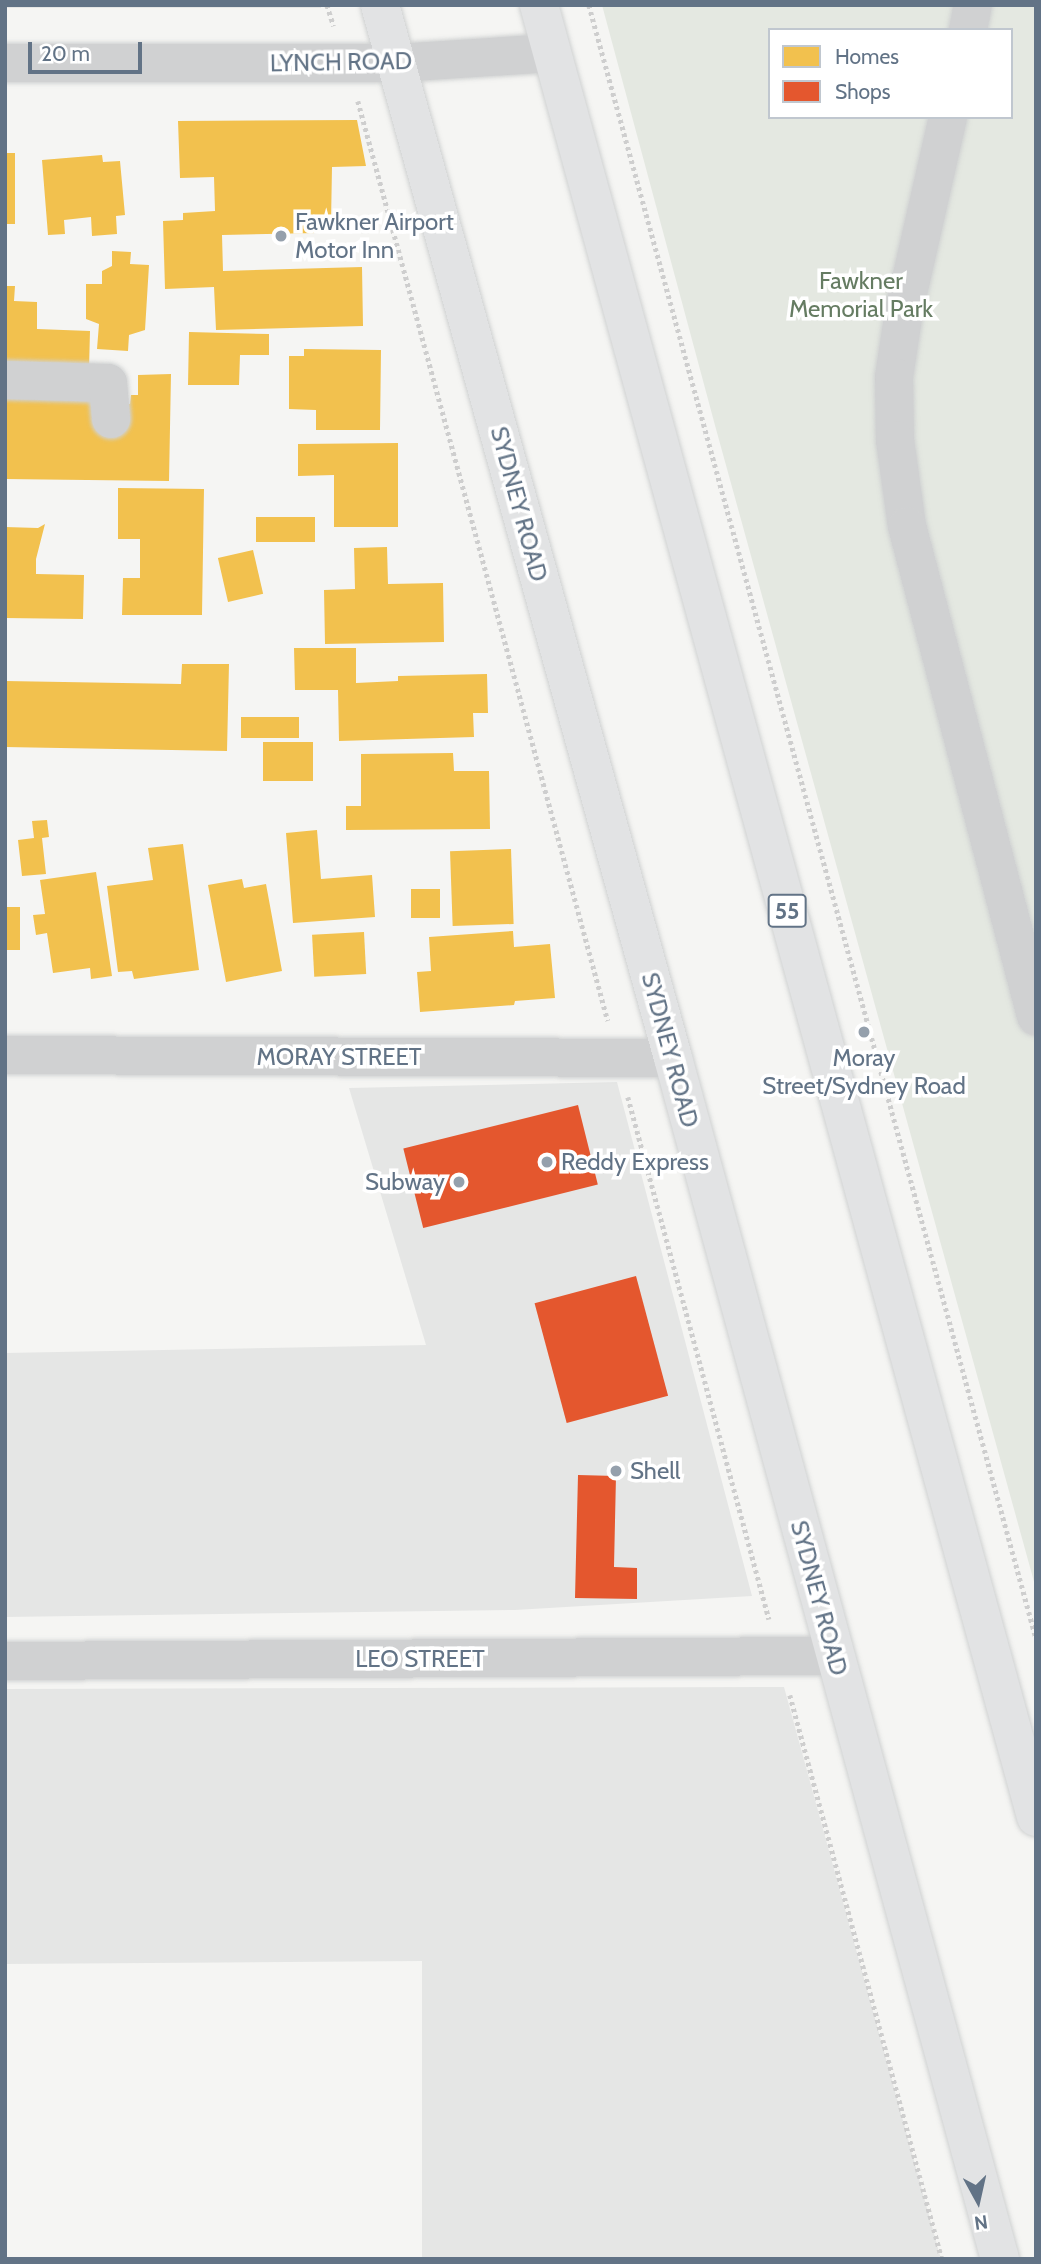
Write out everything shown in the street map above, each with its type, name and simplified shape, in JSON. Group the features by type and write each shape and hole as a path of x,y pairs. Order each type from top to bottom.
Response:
{"highway":[{"name":"SYDNEY ROAD","path":"380,5 673,1058 1000,2259"},
{"name":"55","path":"539,5 1036,1817"}],"street":[{"path":"968,28 973,5"},
{"name":"LYNCH ROAD","path":"5,63 397,63 551,53"},
{"path":"948,119 904,311 894,377 895,440 907,526 1036,1016"},
{"path":"5,380 108,383 111,419"},
{"name":"MORAY STREET","path":"5,1055 673,1058"},
{"name":"LEO STREET","path":"5,1661 834,1656"}],"path":[{"path":"327,5 346,63 618,1059 942,2259"},
{"path":"589,5 1036,1638"}],"shaded area":[{"path":"5,5 321,5 321,8 5,8"},
{"path":"617,1082 752,1596 515,1610 5,1617 5,1353 426,1345 349,1088"},
{"path":"784,1687 941,2259 422,2259 422,1961 5,1964 5,1689"}],"green space":[{"name":"Fawkner Memorial Park","path":"602,5 1036,5 1036,1589 716,429"}],"building: Homes":[{"path":"357,120 366,166 332,167 331,223 317,223 316,233 222,235 223,271 362,267 363,326 216,330 214,287 165,289 163,221 183,220 183,213 215,211 214,177 180,178 178,121"},
{"path":"5,153 15,153 15,224 5,224"},
{"path":"102,155 103,162 120,161 125,215 116,216 117,234 92,236 91,217 64,220 65,234 48,235 42,160"},
{"path":"112,251 131,252 130,264 149,265 145,330 129,335 128,351 97,349 99,324 86,319 86,284 102,284 102,271 112,266"},
{"path":"5,286 15,286 14,301 37,302 37,329 90,331 89,369 5,367"},
{"path":"189,332 269,334 269,355 240,355 239,385 188,385"},
{"path":"304,349 381,350 380,430 316,430 316,410 289,409 289,356 304,356"},
{"path":"171,374 169,481 5,479 5,392 130,404 131,395 138,395 138,375"},
{"path":"398,443 398,527 334,527 334,475 298,476 298,444"},
{"path":"118,488 204,489 202,615 122,615 123,578 140,578 140,539 118,539"},
{"path":"256,517 315,517 315,542 256,542"},
{"path":"45,524 36,559 36,574 84,575 83,619 5,618 5,527 38,528"},
{"path":"387,547 388,584 443,583 444,642 325,644 324,590 355,589 354,548"},
{"path":"253,550 263,594 228,602 218,558"},
{"path":"294,648 356,648 356,683 398,681 398,676 487,674 488,713 473,713 474,737 339,741 338,690 295,690"},
{"path":"182,664 229,664 227,751 5,747 5,681 181,684"},
{"path":"241,717 299,717 299,738 241,738"},
{"path":"263,742 313,742 313,781 263,781"},
{"path":"453,753 454,771 489,771 490,829 346,830 346,806 361,806 361,754"},
{"path":"47,820 49,837 42,838 46,874 22,876 18,840 34,838 32,821"},
{"path":"317,830 321,879 372,875 375,917 293,923 286,833"},
{"path":"183,844 199,970 134,979 132,971 118,972 107,886 153,880 148,848"},
{"path":"511,849 514,924 453,926 450,851"},
{"path":"96,872 112,976 91,979 90,968 53,973 47,933 36,935 33,915 45,914 40,880"},
{"path":"242,879 244,888 266,884 282,971 226,982 208,885"},
{"path":"411,889 440,889 440,918 411,918"},
{"path":"5,907 20,907 20,950 5,950"},
{"path":"513,931 514,947 550,944 555,998 515,1001 514,1005 420,1012 417,972 431,971 429,937"},
{"path":"364,932 366,974 314,977 312,935"}],"building: Shops":[{"path":"578,1105 598,1185 423,1228 403,1149"},
{"path":"636,1276 668,1396 567,1423 535,1303"},
{"path":"578,1475 616,1476 614,1567 637,1568 637,1599 575,1598"}],"place":[{"name":"Fawkner Airport Motor Inn","path":"281,236"},
{"name":"Moray Street/Sydney Road","path":"864,1032"},
{"name":"Reddy Express","path":"547,1162"},
{"name":"Subway","path":"459,1182"},
{"name":"Shell","path":"616,1471"}]}
